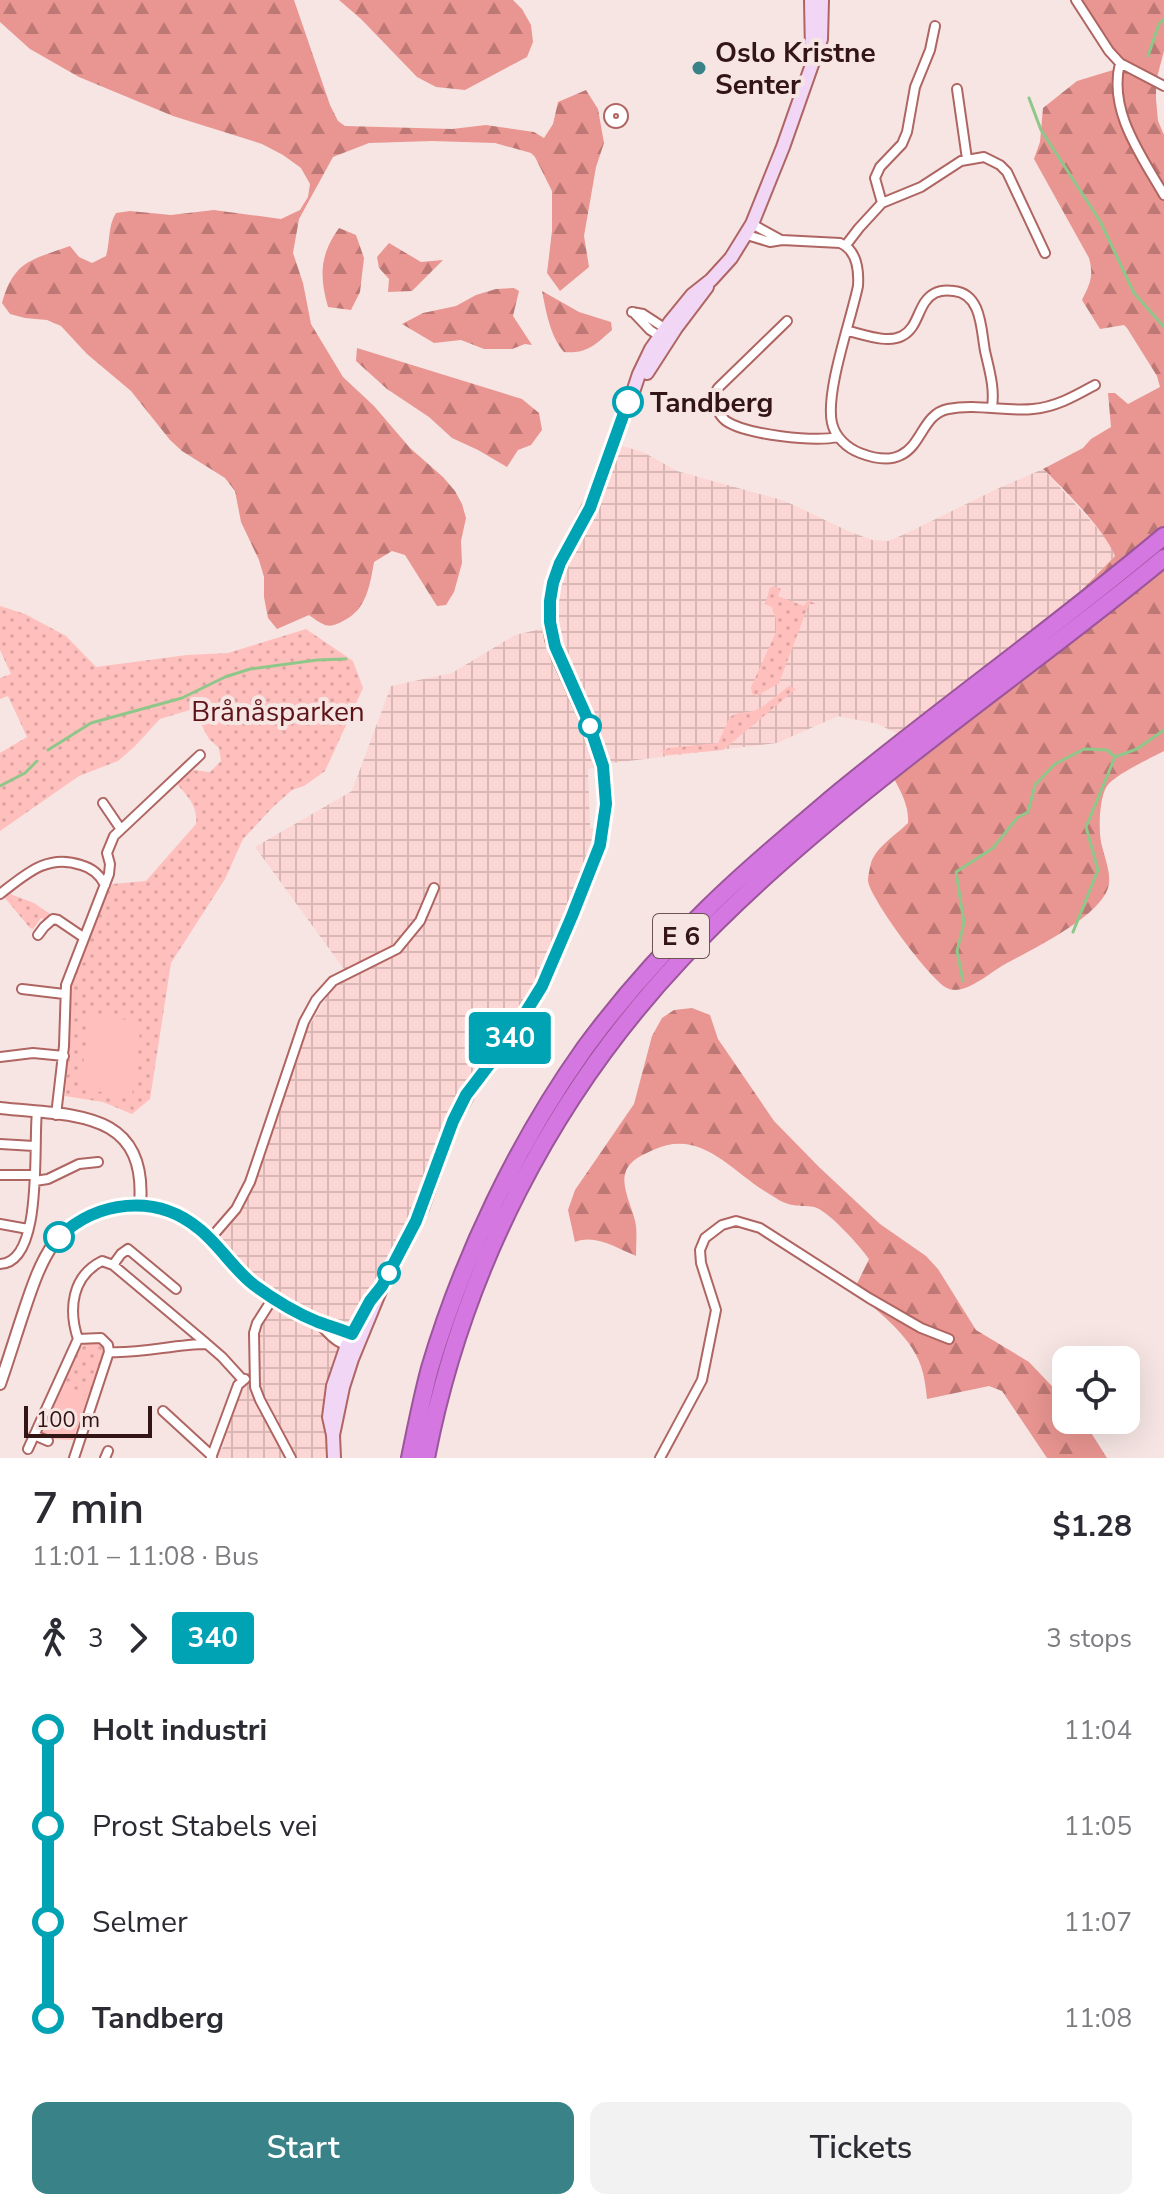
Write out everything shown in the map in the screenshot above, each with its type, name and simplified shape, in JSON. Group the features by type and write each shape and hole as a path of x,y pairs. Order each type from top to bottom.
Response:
{"highway":[{"name":"E 6","path":"426,1458 449,1362 472,1294 501,1224 563,1112 642,1003 721,917 803,843 1144,563 1164,536"},
{"name":"E 6","path":"410,1458 424,1392 445,1324 487,1218 549,1105 585,1049 630,992 708,908 791,832 875,763 1144,563 1164,558"}],"main road":[{"path":"811,0 812,63"},
{"path":"334,1458 333,1435 352,1341 370,1301 382,1286 422,1208 459,1107 525,1015 546,979 600,845 606,804 603,766 587,718 555,646 550,622 553,583 560,563 590,508 639,374 692,295 731,258 750,230 821,39 822,0"}],"street":[{"path":"1076,0 1120,63 1164,86"},
{"path":"882,203 875,178 880,167 902,144 907,132 915,87 930,50 935,26"},
{"path":"1120,63 1119,104 1131,135 1164,195"},
{"path":"957,89 967,159"},
{"path":"846,245 882,203 921,187 967,159 984,157 1007,172 1045,253"},
{"path":"750,230 782,240 846,245 854,256 859,273 831,404 833,426 838,437 855,451 891,459 907,451 938,412 950,408 1023,410 1046,407 1059,404 1095,385"},
{"path":"848,331 878,337 899,337 910,330 920,308 934,293 951,290 966,295 975,305 979,317 992,407"},
{"path":"787,321 718,388 714,397 717,409 726,421 752,430 819,440 838,437"},
{"path":"56,1115 64,1056 64,994 70,971 109,874 109,844 120,828 200,755"},
{"path":"103,803 120,828"},
{"path":"0,894 33,869 54,861 87,867 102,879 105,886"},
{"path":"210,1239 236,1209 250,1182 304,1022 316,1000 333,981 397,949 420,921 434,888"},
{"path":"38,935 53,919 83,937"},
{"path":"22,989 64,994"},
{"path":"0,1057 33,1053 64,1056"},
{"path":"0,1108 95,1121 108,1126 121,1136 139,1164 140,1205"},
{"path":"0,1264 10,1263 18,1255 33,1213 37,1112"},
{"path":"0,1144 34,1146"},
{"path":"0,1175 48,1179 79,1164 98,1162"},
{"path":"0,1384 36,1274 50,1248 71,1226 110,1208 140,1205 182,1217 199,1228 244,1277 273,1298 320,1323 332,1325 352,1341"},
{"path":"660,1458 702,1380 716,1310 700,1250 710,1233 722,1225 736,1221 760,1228 869,1298 921,1328 949,1339"},
{"path":"0,1224 28,1229"},
{"path":"113,1265 128,1249 176,1289"},
{"path":"28,1449 78,1339 73,1316 77,1285 97,1263 106,1261 113,1265 222,1357 243,1380"},
{"path":"273,1298 254,1333 255,1387 291,1458"},
{"path":"78,1339 101,1338 108,1345 109,1352 75,1453 89,1452"},
{"path":"109,1352 134,1353 207,1344"},
{"path":"163,1411 212,1457 238,1385 255,1375"},
{"path":"34,1435 48,1441"}],"shaded area":[{"path":"609,442 643,452 677,471 785,501 848,531 872,540 888,541 1043,469 1099,530 1115,556 1077,595 898,734 878,724 838,716 777,743 612,763 588,769 590,828 605,827 541,991 463,1098 421,1207 353,1333 336,1458 214,1458 223,1447 240,1385 256,1362 257,1325 269,1294 213,1243 249,1179 294,1051 333,987 349,976 255,847 352,791 391,686 452,673 515,635 550,627 549,599"}],"green space":[{"path":"0,0 294,0 330,105 338,121 345,126 452,129 486,125 534,132 544,138 553,124 558,102 586,90 598,109 604,143 596,167 584,236 589,267 560,291 547,273 552,231 552,191 531,153 495,143 369,143 333,157 299,219 293,253 311,324 343,377 374,406 410,448 443,477 462,504 466,518 461,541 462,563 454,592 446,605 437,606 405,555 392,551 374,562 366,596 351,616 330,626 309,615 277,629 268,618 259,560 241,522 235,491 225,478 170,440 131,391 87,354 61,326 47,320 10,314 2,303 12,278 19,270 35,259 70,246 79,257 92,263 106,256 116,213 130,211 171,215 214,210 281,219 300,210 308,197 310,184 301,168 262,144 173,116 79,77 30,49 0,22"},
{"path":"339,0 513,0 531,25 533,42 527,57 465,90 436,87 417,77"},
{"path":"1081,0 1164,0 1164,51 1156,81 1156,99 1158,121 1164,135 1164,751 1117,777 1104,791 1100,832 1109,878 1102,899 1079,921 1048,941 975,984 953,990 939,982 915,955 889,920 868,881 871,863 877,852 908,823 906,804 882,750 894,737 1077,595 1115,556 1093,522 1043,469 1083,448 1111,427 1108,393 1115,393 1128,404 1160,387 1157,376 1127,328 1124,325 1100,329 1082,300 1090,280 1089,258 1034,159 1040,142 1043,108 1077,81 1123,67"},
{"path":"339,228 356,235 364,258 360,292 351,310 328,307 323,285 325,256"},
{"path":"389,243 421,262 443,260 412,291 388,292 389,279 379,268 377,257"},
{"path":"514,288 519,291 513,316 532,345 484,349 461,340 434,343 402,324 423,313 456,306 476,295"},
{"path":"542,291 579,312 611,322 612,330 585,350 564,352 552,331"},
{"path":"357,348 522,399 539,413 542,430 531,445 518,450 507,467 452,438 429,417 387,389 356,361"},
{"path":"773,586 781,589 778,596 804,606 808,600 816,604 809,604 779,683 757,696 752,694 751,687 776,632 772,607 765,604"},
{"name":"Brånåsparken","path":"0,606 25,614 66,636 96,667 228,653 306,629 353,661 363,688 325,771 304,786 292,790 243,839 225,879 171,963 150,1099 132,1114 103,1102 65,1096 67,990 112,884 146,881 196,824 194,807 177,784 193,770 210,772 221,761 219,748 209,739 193,709 160,719 118,761 79,776 0,831 0,753 27,737 8,696 0,699 0,678 11,674 0,650"},
{"path":"789,686 796,689 723,750 666,755 661,751 718,743 730,717 761,708"},
{"path":"10,894 34,903 50,914 45,920 41,918 33,929 30,928 5,898"},
{"path":"692,1008 710,1015 718,1039 774,1121 880,1224 926,1256 938,1269 976,1330 1029,1362 1052,1386 1052,1434 1092,1434 1107,1458 1047,1458 1002,1391 989,1386 927,1399 923,1373 912,1348 895,1327 854,1290 869,1259 852,1239 823,1212 814,1207 781,1201 702,1148 671,1144 642,1155 628,1167 624,1180 635,1219 636,1256 598,1241 575,1242 568,1210 575,1190 634,1104 652,1036 662,1018 674,1010"},
{"path":"90,1014 141,1022 132,1096 80,1089"},
{"path":"88,1341 96,1342 105,1350 92,1398 62,1387 77,1351"},
{"path":"62,1387 88,1396 73,1440 52,1439 42,1433"}],"waterway":[{"path":"1148,56 1159,24 1164,19"},
{"path":"1029,98 1041,130 1100,221 1134,293 1164,327"},
{"path":"48,750 91,723 182,698 225,677 250,669 346,659"},
{"path":"1115,757 1137,749 1164,730"},
{"path":"963,981 957,951 964,923 956,872 993,848 1017,818 1028,812 1035,785 1055,764 1084,749 1107,750 1115,757"},
{"path":"1073,932 1098,870 1086,827 1115,757"},
{"path":"0,786 25,773 37,761"}],"bus line":[{"name":"340","path":"59,1237 83,1218 100,1210 140,1205 166,1210 199,1228 256,1287 320,1323 352,1334 382,1286 416,1221 453,1121 466,1095 511,1036 542,986 600,845 606,804 603,766 587,718 552,639 550,601 560,563 590,508 628,402"}],"place":[{"name":"Oslo Kristne Senter","path":"699,68"},
{"name":"Tandberg","path":"628,402"}]}
